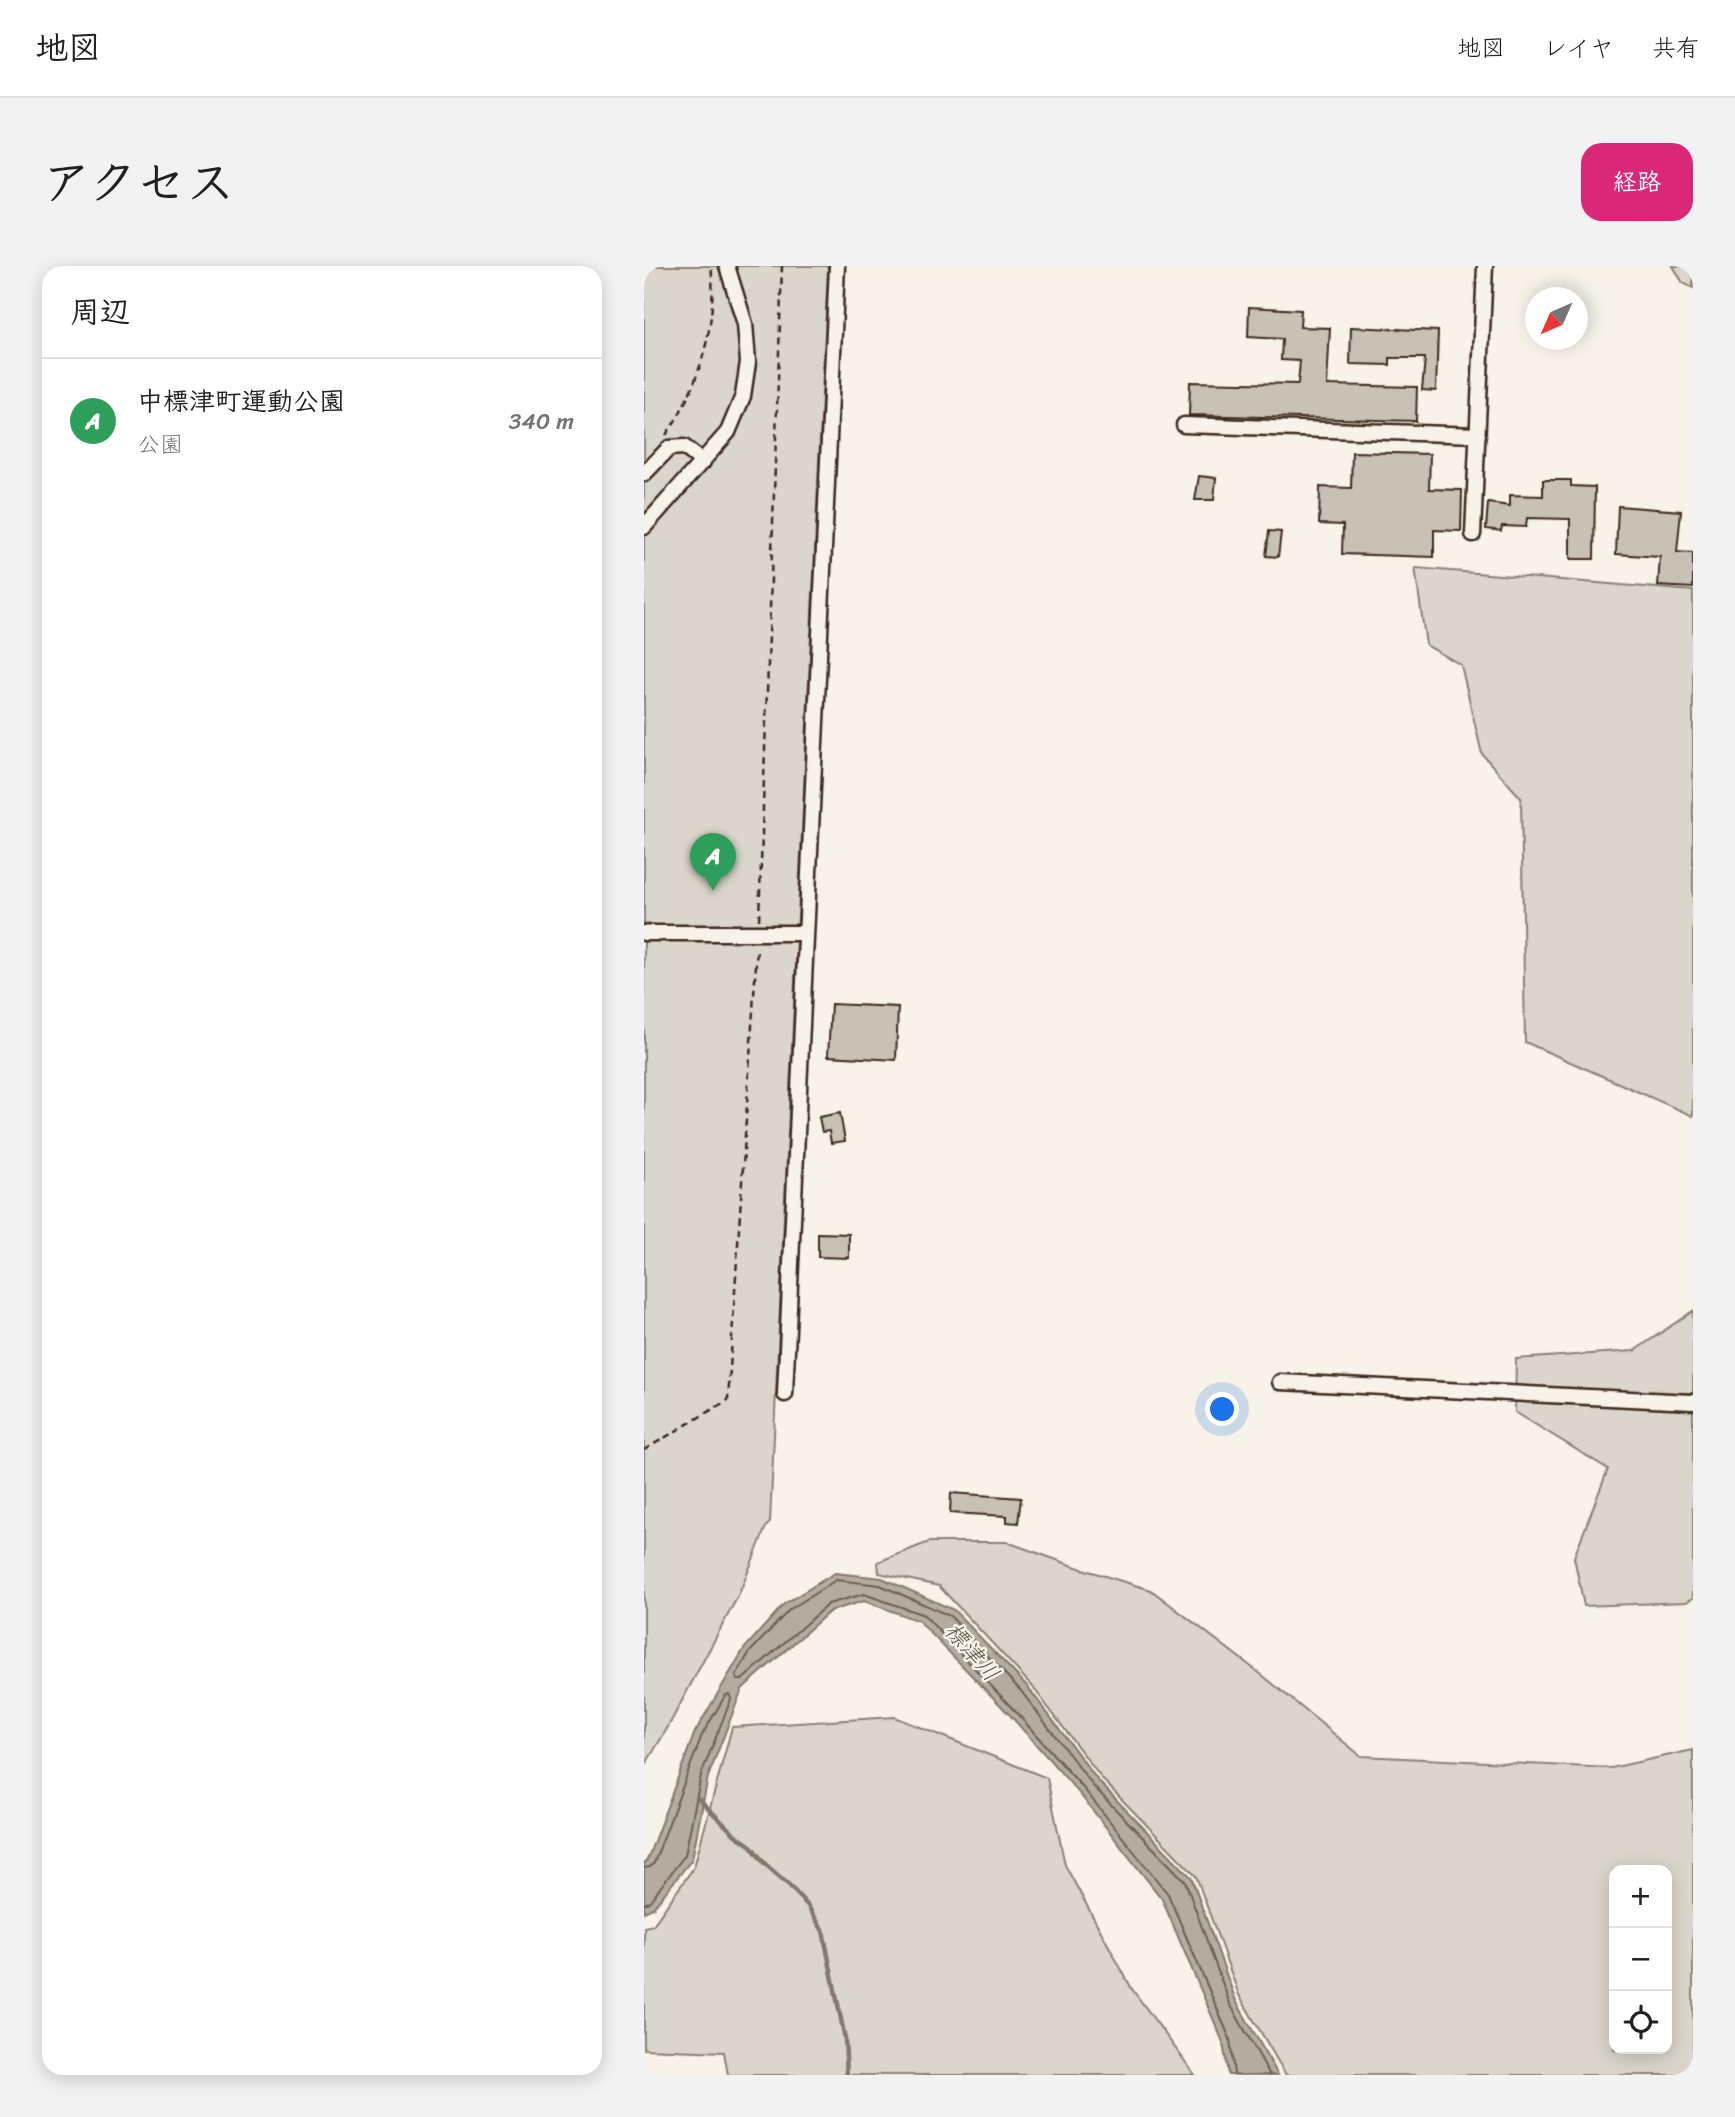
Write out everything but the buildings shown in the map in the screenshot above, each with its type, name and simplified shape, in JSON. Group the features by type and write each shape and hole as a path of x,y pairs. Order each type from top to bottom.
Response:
{"street":[{"path":"644,527 728,432 743,396 748,362 745,324 727,266"},
{"path":"785,1394 837,266"},
{"path":"1473,534 1485,266"},
{"path":"1184,425 1478,435"},
{"path":"644,474 669,448 684,447 703,461"},
{"path":"644,933 806,933"},
{"path":"1280,1382 1693,1402"}],"path":[{"path":"664,436 678,418 701,361 710,330 714,289 711,266"},
{"path":"644,1450 729,1400 758,933 782,266"}],"shaded area":[{"path":"644,266 828,266 770,1522 739,1594 644,1767"},
{"path":"1673,266 1693,266 1693,288 1683,283"},
{"path":"1415,568 1693,591 1693,1116 1525,1042 1521,798 1482,754 1461,665 1426,645"},
{"path":"1693,1311 1693,1598 1686,1602 1584,1606 1574,1557 1608,1469 1515,1412 1516,1359 1634,1351"},
{"path":"929,1542 1007,1542 1151,1590 1262,1675 1361,1756 1611,1768 1693,1750 1693,2075 1286,2075 1239,1995 1196,1876 1102,1779 1032,1686 939,1586 879,1573 878,1562"},
{"path":"894,1717 1047,1778 1065,1865 1132,1989 1195,2075 728,2075 724,2052 644,2049 644,1927 653,1925 694,1867 732,1727"}],"water":[{"name":"標津川","path":"835,1573 882,1578 954,1610 1027,1686 1099,1782 1191,1877 1236,2001 1278,2075 1228,2075 1223,2042 1162,1899 1079,1793 1009,1714 919,1621 864,1601 830,1611 742,1689 708,1777 692,1859 653,1908 644,1912 644,1864 695,1732 744,1649 784,1604"}],"waterway":[{"path":"699,1799 789,1885 808,1906 823,1931 845,2039 847,2075"}],"place":[{"name":"中標津町運動公園","path":"713,891"}]}
